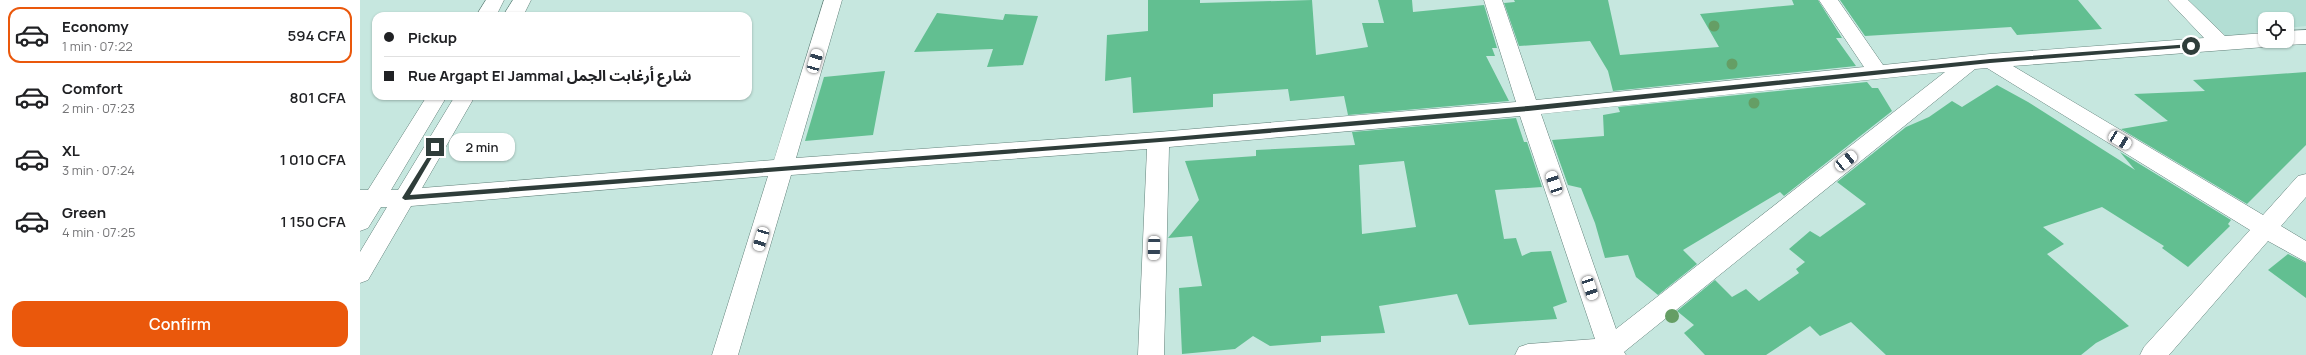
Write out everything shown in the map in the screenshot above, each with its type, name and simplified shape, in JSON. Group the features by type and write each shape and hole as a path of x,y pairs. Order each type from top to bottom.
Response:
{"street":[{"path":"488,12 495,0"},
{"path":"515,12 522,0"},
{"path":"726,355 833,0"},
{"path":"1493,0 1528,108 1612,351"},
{"path":"1828,0 1877,71"},
{"path":"2177,0 2221,44"},
{"path":"2294,38 2306,37"},
{"path":"367,199 405,198 783,167 1158,140 1528,108 1877,71 2258,41"},
{"path":"1980,62 2306,252"},
{"path":"1528,355 1612,351 1980,62"},
{"path":"360,222 367,199 434,100"},
{"path":"360,274 463,100"},
{"path":"1152,355 1158,140"},
{"path":"2153,355 2263,228 2306,182"}],"shaded area":[{"path":"2184,0 2306,0 2306,26 2294,27 2294,12 2258,12 2258,32 2221,38"}],"building":[{"path":"1148,0 1200,0 1200,3 1312,0 1316,55 1368,47 1362,23 1384,23 1378,0 1412,0 1413,12 1484,5 1497,48 1492,48 1495,56 1486,56 1509,101 1348,115 1344,96 1290,101 1288,89 1213,94 1213,107 1133,113 1131,77 1105,81 1107,35 1148,31"},
{"path":"1514,0 1608,0 1620,55 1719,47 1700,14 1794,5 1792,0 1818,0 1842,38 1836,38 1856,66 1613,91 1608,71 1590,41 1519,46 1504,3 1515,2"},
{"path":"1840,0 2078,0 2102,29 2017,35 2011,27 1865,36"},
{"path":"937,13 1003,20 1005,14 1038,16 1023,65 987,67 993,49 914,52"},
{"path":"885,71 873,135 805,141 824,77"},
{"path":"2306,72 2306,145 2247,204 2121,129 2168,121 2134,94 2205,91 2193,80"},
{"path":"1867,82 1872,88 1878,88 1892,111 1784,196 1780,192 1683,250 1697,264 1658,295 1636,277 1628,255 1605,258 1595,223 1581,188 1568,185 1552,140 1604,136 1603,115 1620,112 1618,107"},
{"path":"1997,85 2028,102 2135,170 2120,152 2231,220 2228,224 2230,226 2188,267 2162,248 2164,246 2102,207 2043,227 2064,244 2047,254 2129,326 2096,343 2081,355 1886,355 1851,322 1820,336 1810,326 1766,355 1705,355 1684,333 1694,325 1677,311 1715,280 1732,297 1746,289 1759,301 1799,273 1796,269 1805,262 1789,249 1810,231 1820,237 1866,204 1837,182 1906,127 1929,117 1952,101 1962,107"},
{"path":"1516,118 1524,142 1527,142 1542,187 1495,190 1504,239 1516,238 1522,256 1531,252 1551,251 1567,302 1553,307 1557,319 1469,325 1457,294 1379,306 1385,333 1321,336 1321,342 1270,346 1253,336 1235,349 1182,354 1179,288 1202,286 1192,236 1168,238 1199,200 1185,161 1256,156 1256,150 1355,145 1352,132","holes":["1404,161 1416,227 1362,234 1359,165"]},
{"path":"2288,254 2306,263 2306,298 2268,270"}],"route":[{"path":"435,147 405,198 768,168 1173,139 1528,108 1877,71 2191,46"}]}
